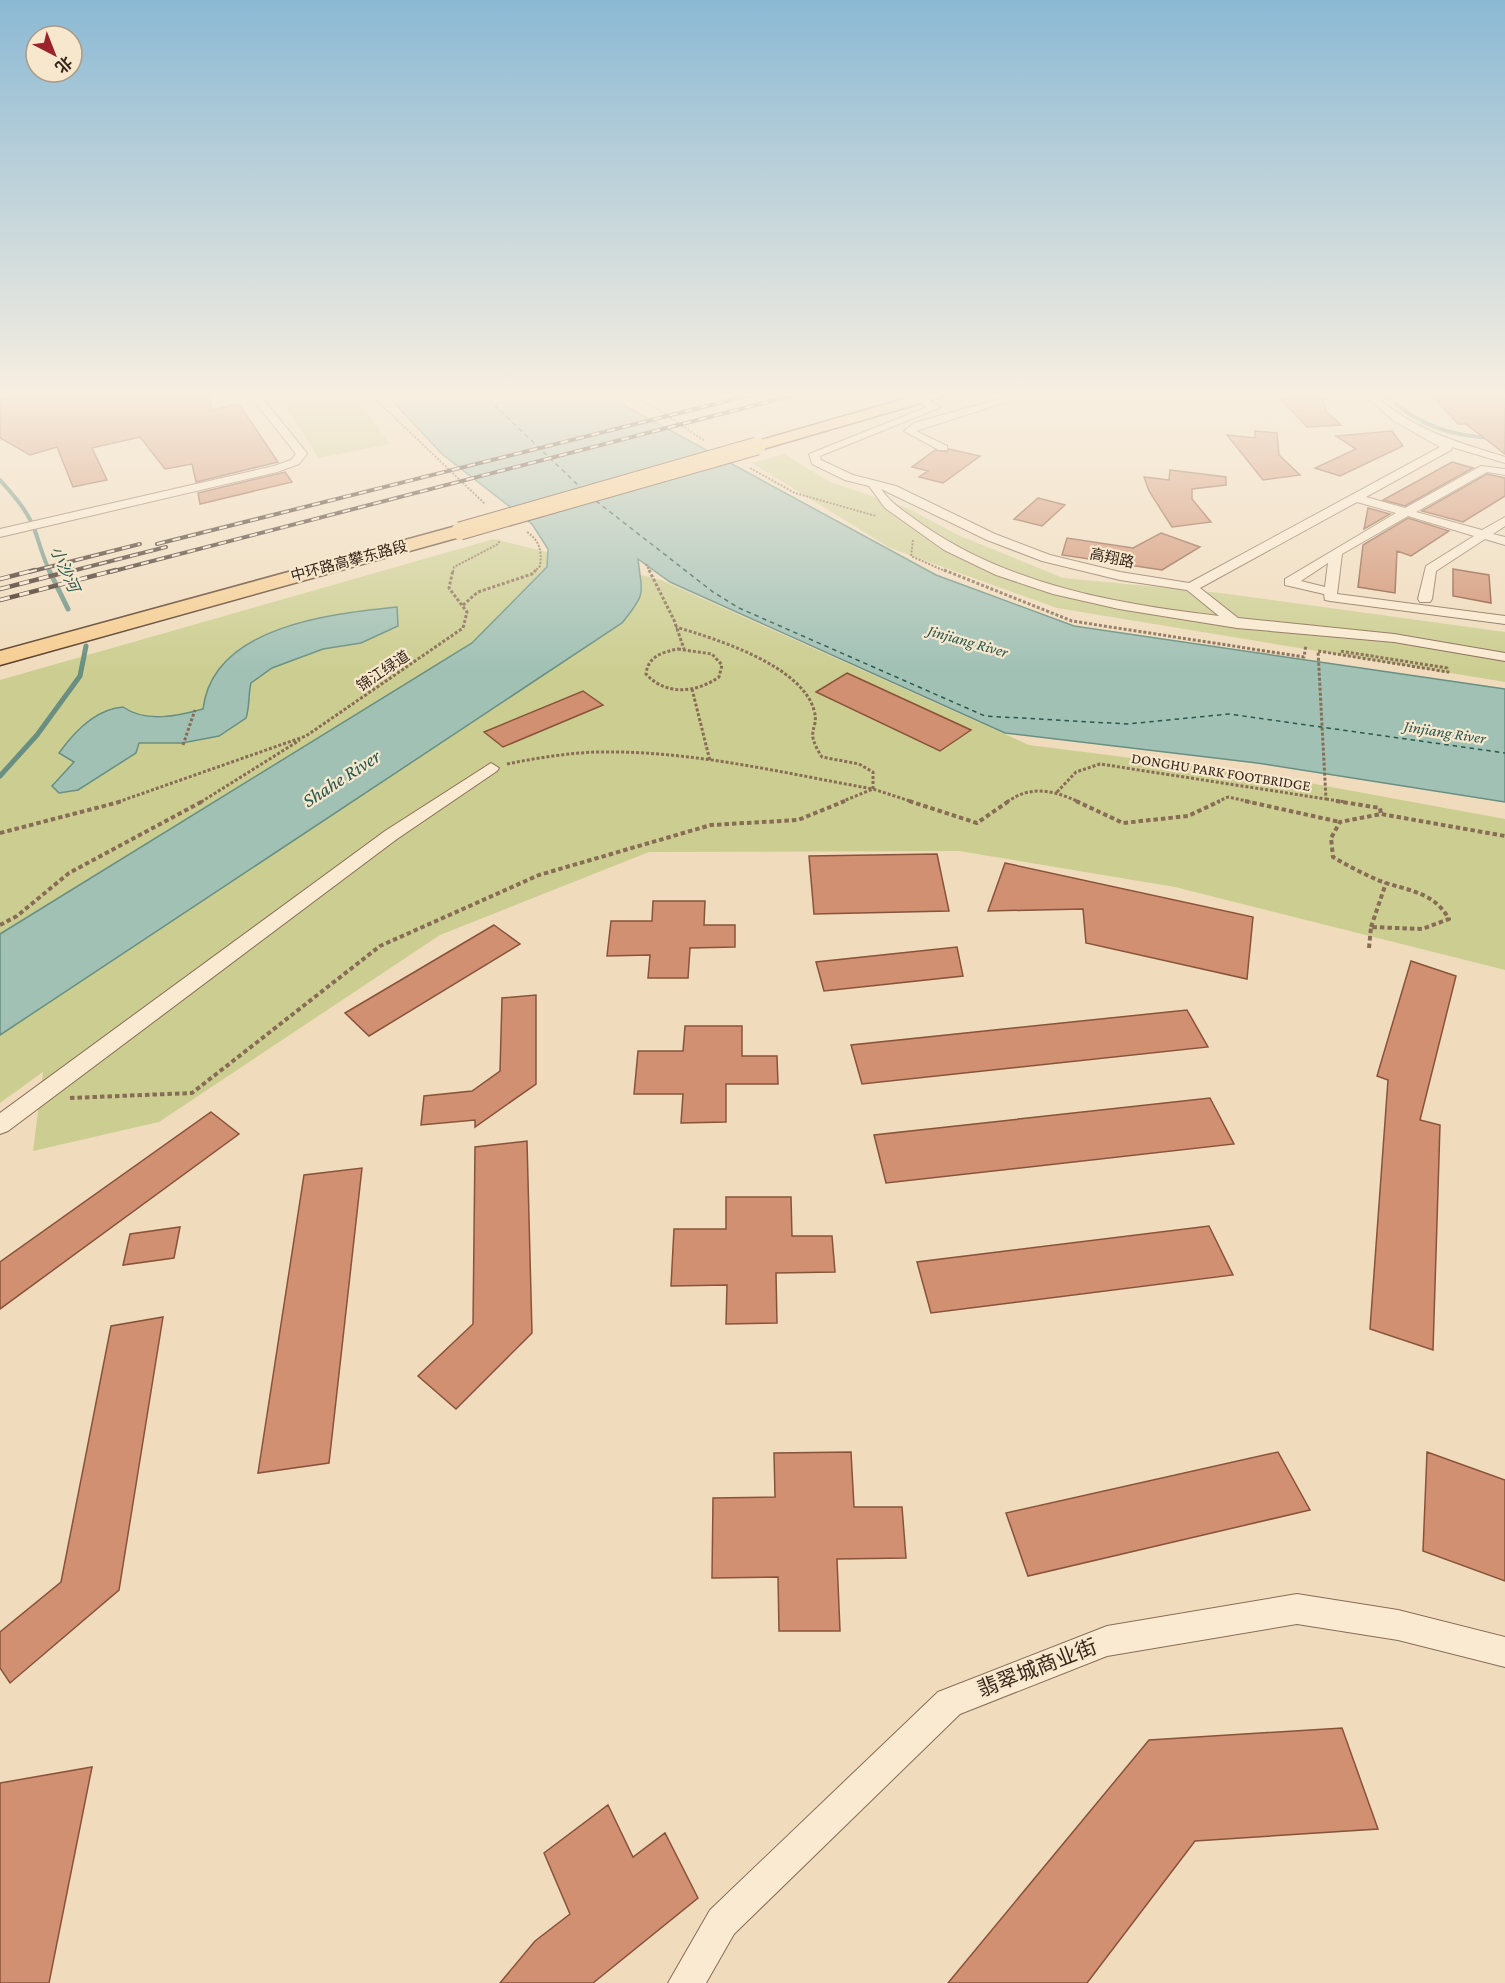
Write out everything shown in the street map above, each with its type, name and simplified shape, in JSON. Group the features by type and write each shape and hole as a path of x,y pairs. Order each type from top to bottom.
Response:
{"main road":[{"name":"中环路高攀东路段","path":"0,658 592,486"},
{"name":"中环路高攀东路段","path":"0,643 452,525"}],"street":[{"path":"6,531 204,486"},
{"path":"874,486 876,493 913,525 976,563 1045,588 1149,611 1237,624 1401,640 1505,657"},
{"name":"高翔路","path":"883,486 991,537 1046,558 1120,576 1191,587"},
{"path":"1237,624 1191,587 1379,486"},
{"path":"1330,592 1290,582 1336,552 1454,486"},
{"path":"1357,498 1483,537 1505,541"},
{"path":"1425,599 1430,569 1505,521"},
{"path":"1336,552 1330,597 1505,620"},
{"path":"0,1125 391,835 491,768"},
{"name":"翡翠城商业街","path":"686,1983 722,1922 949,1703 1107,1641 1297,1609 1398,1625 1505,1652"}],"path":[{"path":"466,486 490,509"},
{"path":"503,534 498,544 454,567 449,588 463,605 478,592 532,574 540,566 542,547 537,539 518,529"},
{"path":"646,564 684,649"},
{"name":"锦江绿道","path":"0,833 99,809 306,736 464,628 467,612 463,605"},
{"path":"676,627 710,637 756,656 801,686 815,711 811,738 822,758 859,764 873,772 873,789"},
{"path":"684,649 711,654 722,665 723,671 713,682 692,689 658,685 646,674 646,667 657,656 684,649"},
{"name":"DONGHU PARK FOOTBRIDGE","path":"1100,764 1326,799 1318,651 1448,672 1447,668 1360,654"},
{"path":"692,689 710,761"},
{"path":"183,745 195,710"},
{"path":"0,925 17,916 69,873 203,801 306,736"},
{"path":"491,768 525,760 595,751 710,761 873,789 977,824 1021,792 1057,792 1123,823 1188,816 1228,797 1340,822 1381,814 1505,836"},
{"path":"1057,792 1076,772 1100,764"},
{"path":"36,1100 192,1093 380,946 538,874 711,825 798,820 873,789"},
{"path":"1326,799 1380,808 1381,814"},
{"path":"1340,822 1331,838 1333,857 1359,872 1416,890 1444,906 1449,919 1440,926 1417,930 1371,927"},
{"path":"1369,948 1371,927 1386,882"}],"green space":[{"path":"789,486 840,486 907,508 958,535 1063,578 1221,593 1505,632 1505,682 1057,608 890,548"},
{"path":"494,539 661,580 1029,745 1266,775 1505,819 1505,970 1175,887 959,851 649,852 440,935 159,1122 33,1151 43,1072 0,1103 0,680"}],"water":[{"path":"483,486 772,486 936,575 1074,626 1505,689 1505,802 1257,763 1005,733 670,582 638,559 641,593 636,605 622,623 0,1035 0,934 472,643 547,567 548,549 532,524"},
{"path":"397,607 398,626 361,643 323,649 272,668 251,683 246,718 219,736 182,743 139,743 136,753 78,790 59,793 52,786 74,762 59,753 78,730 103,712 123,707 142,715 162,717 203,709 211,681 228,659 251,642 309,620"}],"building":[{"path":"229,486 277,486 200,504 198,493"},
{"path":"1147,486 1221,486 1192,489 1192,499 1211,522 1172,527"},
{"path":"1409,486 1442,486 1405,506 1383,500"},
{"path":"1467,486 1505,486 1505,496 1463,522 1422,511"},
{"path":"1038,498 1065,505 1042,526 1014,519"},
{"path":"1368,508 1390,514 1364,529"},
{"path":"1408,518 1449,531 1411,556 1397,551 1395,593 1358,587 1363,545"},
{"path":"1161,533 1200,547 1162,570 1062,555 1067,538 1133,548"},
{"path":"1453,569 1489,575 1491,603 1453,596"},
{"path":"847,673 971,730 940,751 816,692"},
{"path":"583,691 603,705 503,747 484,732"},
{"path":"937,854 949,911 814,914 809,856"},
{"path":"1005,863 1253,917 1247,979 1086,943 1083,909 988,911"},
{"path":"653,901 705,901 704,925 735,925 735,947 690,948 688,978 648,978 650,955 607,956 611,921 652,921"},
{"path":"494,925 520,944 369,1036 345,1013"},
{"path":"957,947 963,976 824,991 816,962"},
{"path":"1411,961 1456,976 1420,1120 1440,1125 1433,1350 1370,1329 1388,1080 1377,1076"},
{"path":"536,995 536,1084 475,1127 475,1120 421,1125 424,1096 472,1091 500,1071 502,998"},
{"path":"1187,1010 1208,1047 862,1084 851,1045"},
{"path":"685,1026 742,1026 742,1056 777,1056 778,1084 726,1084 726,1122 681,1123 683,1094 634,1094 638,1051 683,1051"},
{"path":"1210,1098 1234,1144 886,1183 874,1135"},
{"path":"211,1112 239,1134 0,1309 0,1262"},
{"path":"527,1141 532,1333 456,1409 418,1376 473,1324 475,1147"},
{"path":"362,1168 329,1463 258,1473 304,1175"},
{"path":"726,1197 791,1197 792,1236 832,1236 835,1272 776,1273 777,1323 726,1324 727,1285 671,1286 674,1229 726,1229"},
{"path":"1209,1226 1233,1275 931,1313 917,1262"},
{"path":"180,1227 174,1258 123,1265 130,1234"},
{"path":"163,1317 119,1590 10,1683 0,1668 0,1632 61,1582 111,1326"},
{"path":"851,1452 854,1507 902,1507 906,1558 837,1559 840,1631 779,1631 778,1577 712,1578 713,1498 775,1497 774,1453"},
{"path":"1278,1452 1310,1510 1028,1576 1006,1513"},
{"path":"1427,1452 1505,1480 1505,1581 1423,1551"},
{"path":"1342,1728 1378,1829 1195,1841 1087,1983 948,1983 1149,1740"},
{"path":"92,1767 49,1983 0,1983 0,1783"},
{"path":"608,1805 633,1857 665,1833 698,1898 593,1983 500,1983 535,1941 570,1914 544,1853"}],"waterway":[{"name":"小沙河","path":"5,486 29,517 50,572"},
{"name":"小沙河","path":"49,570 68,609"},
{"path":"0,776 37,735 80,676 86,646"}],"ferry route":[{"path":"596,501 713,592 739,608 985,716 1127,724 1229,714 1505,753"}],"railway":[{"path":"157,544 390,486"},
{"path":"110,572 444,486"},
{"path":"29,572 140,544"},
{"path":"68,572 166,547"},
{"path":"0,579 35,570"},
{"path":"0,589 74,570"},
{"path":"0,600 116,570"}],"water label":[{"name":"Jinjiang River","path":"968,641"},
{"name":"Jinjiang River","path":"1445,732"},
{"name":"Shahe River","path":"341,778"}]}
